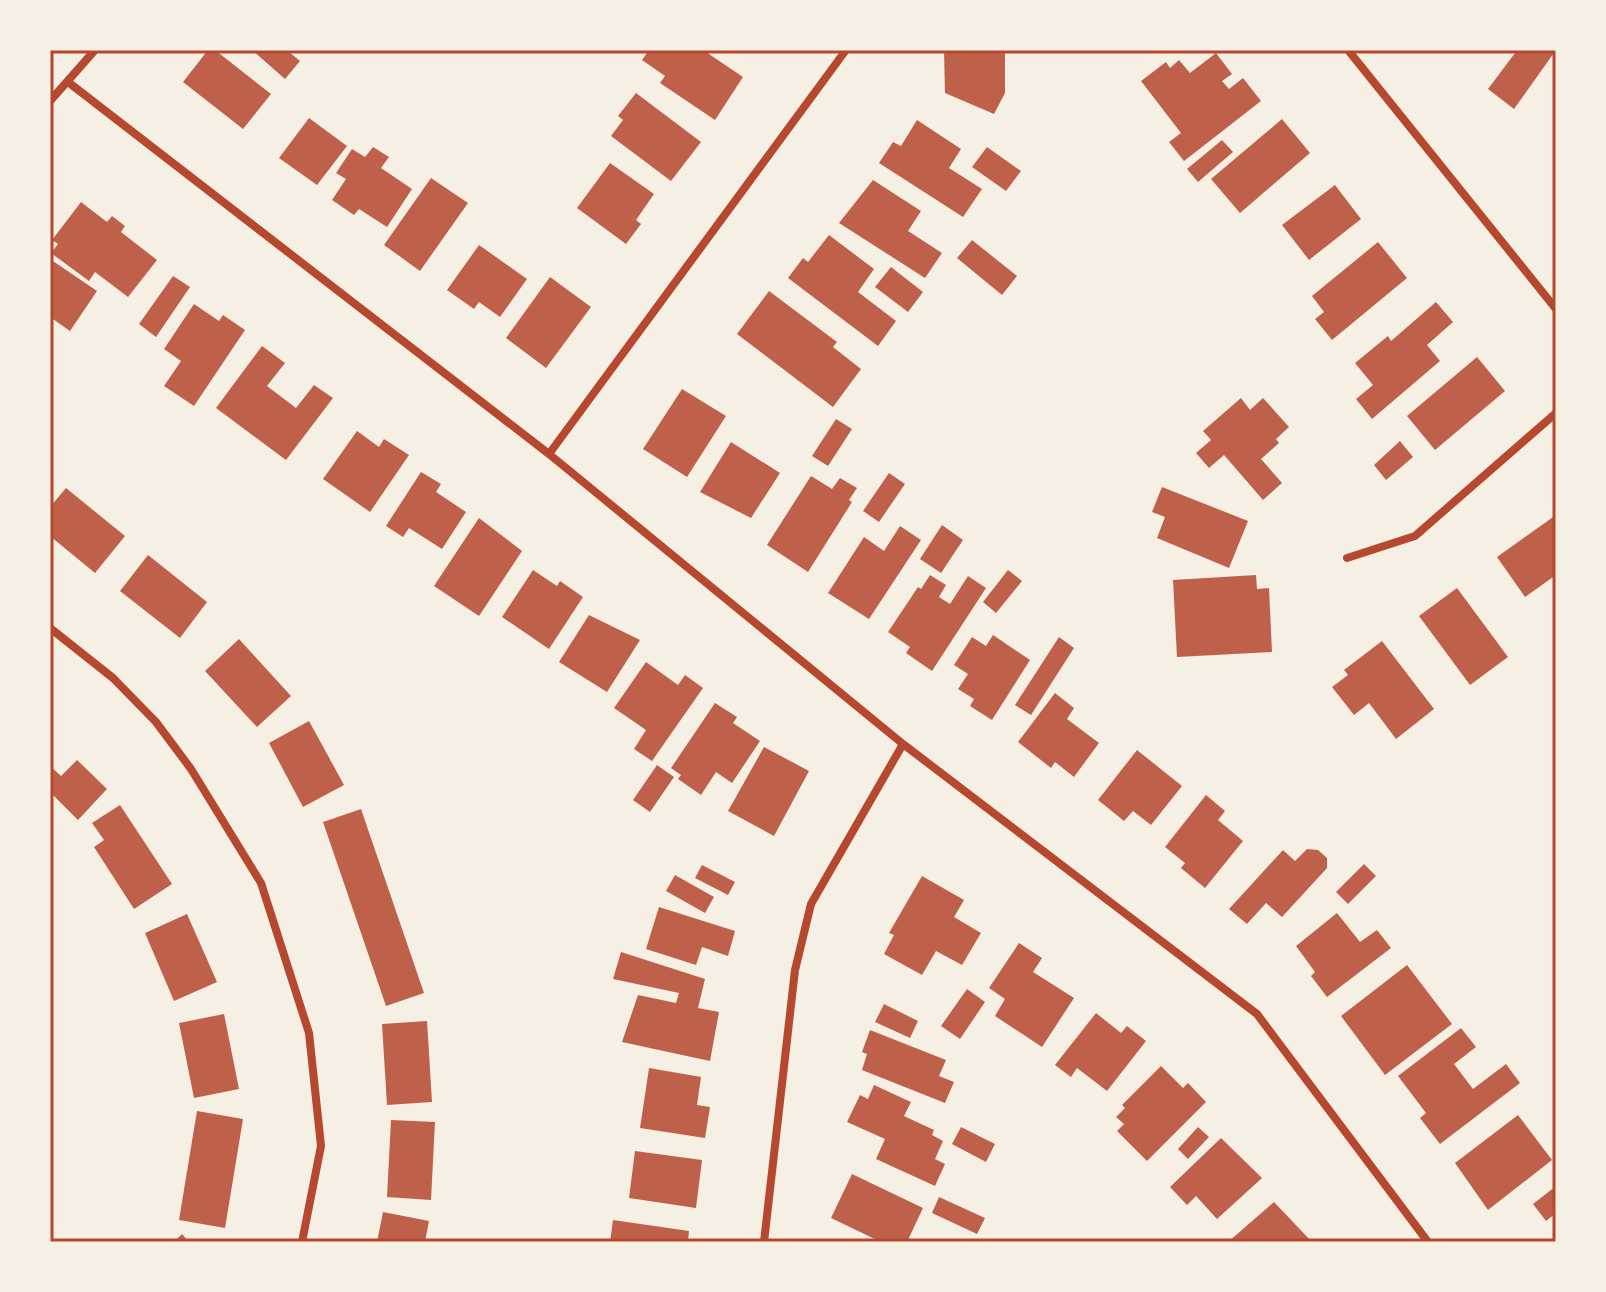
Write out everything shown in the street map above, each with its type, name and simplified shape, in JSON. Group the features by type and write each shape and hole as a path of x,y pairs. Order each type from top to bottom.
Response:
{"street":[{"path":"50,101 95,50"},
{"path":"549,454 846,50"},
{"path":"1348,50 1556,309"},
{"path":"68,82 549,454 903,744 1257,1014 1428,1242"},
{"path":"1347,558 1415,536 1556,413"},
{"path":"50,628 113,678 156,722 191,769 261,883 309,1033 321,1146 302,1242"},
{"path":"764,1242 795,970 811,904 903,744"}],"building":[{"path":"208,50 215,50 271,94 243,129 183,82"},
{"path":"252,50 292,50 289,52 300,61 285,79"},
{"path":"649,50 703,50 743,77 715,120 660,83 665,76 642,60"},
{"path":"944,50 1005,50 1005,93 994,114 945,93"},
{"path":"1512,50 1556,50 1514,109 1488,89 1515,53"},
{"path":"1216,53 1232,74 1222,81 1229,89 1243,78 1261,101 1184,161 1169,142 1181,133 1141,81 1166,62 1170,68 1179,60 1190,73"},
{"path":"636,93 701,142 671,181 611,136 623,120 618,116"},
{"path":"309,118 347,146 317,185 279,158"},
{"path":"1282,119 1310,153 1240,213 1211,179"},
{"path":"917,120 961,149 949,168 982,189 963,217 879,163 893,142 901,146"},
{"path":"1222,140 1233,152 1198,182 1187,169"},
{"path":"373,147 389,157 381,168 412,189 387,227 359,209 354,215 332,200 346,179 336,173 352,149 365,157"},
{"path":"987,147 1021,171 1006,191 972,167"},
{"path":"610,163 654,194 636,220 641,224 626,244 577,208"},
{"path":"431,178 468,203 420,271 384,245"},
{"path":"873,180 921,211 908,231 942,253 925,278 839,223"},
{"path":"1335,185 1361,219 1309,260 1282,225"},
{"path":"81,202 107,222 112,216 125,226 121,232 157,260 128,297 95,272 89,281 51,253 58,244 52,240"},
{"path":"829,235 874,269 858,292 896,321 878,346 788,278 803,258 808,262"},
{"path":"972,240 1017,276 1002,295 957,258"},
{"path":"1378,242 1407,278 1332,340 1315,319 1324,312 1312,296"},
{"path":"479,245 527,279 500,317 479,302 474,309 447,290"},
{"path":"50,259 97,291 70,331 50,317"},
{"path":"891,267 923,292 908,312 875,287"},
{"path":"173,276 190,287 156,337 139,324"},
{"path":"550,277 591,307 546,368 506,338"},
{"path":"769,291 837,342 833,347 861,369 833,407 737,334"},
{"path":"1436,302 1453,322 1427,345 1440,361 1372,419 1356,399 1373,385 1355,363 1388,336 1391,341"},
{"path":"194,304 219,321 223,315 245,330 194,406 164,386 181,361 164,349"},
{"path":"262,346 285,363 267,386 296,408 314,385 333,398 286,460 216,408"},
{"path":"1477,357 1505,391 1435,450 1407,416"},
{"path":"682,389 726,416 687,477 643,449"},
{"path":"1241,398 1250,410 1263,398 1289,427 1276,439 1279,443 1261,459 1282,483 1263,500 1224,455 1209,468 1196,453 1211,440 1203,431"},
{"path":"836,419 852,429 828,466 812,456"},
{"path":"357,431 379,447 384,439 409,455 370,512 323,479"},
{"path":"1400,441 1413,457 1386,480 1374,465"},
{"path":"731,442 780,473 751,518 700,492"},
{"path":"421,472 441,484 436,492 466,512 442,549 409,528 403,537 386,526"},
{"path":"889,473 905,484 879,522 863,511"},
{"path":"811,476 832,489 840,478 857,488 849,500 852,502 808,572 767,545"},
{"path":"1162,487 1248,521 1229,568 1157,538 1165,517 1152,512"},
{"path":"66,488 125,536 95,573 50,536 50,507"},
{"path":"1556,515 1556,575 1525,597 1497,557"},
{"path":"479,518 522,551 479,616 434,586"},
{"path":"942,525 963,540 941,573 920,559"},
{"path":"900,526 921,540 869,619 828,593 864,537 884,551"},
{"path":"148,555 207,602 180,638 120,591"},
{"path":"533,570 557,586 560,581 583,597 549,649 502,617"},
{"path":"1008,570 1022,581 996,613 983,602"},
{"path":"930,575 946,585 939,597 950,604 968,576 986,588 932,671 906,653 910,647 888,632 918,587 921,589"},
{"path":"1256,575 1257,589 1269,588 1272,652 1177,657 1173,580"},
{"path":"1457,588 1508,657 1470,685 1419,616"},
{"path":"589,615 640,640 607,692 559,662"},
{"path":"993,635 1030,660 992,720 970,706 974,699 958,689 968,674 954,665 972,637 986,646"},
{"path":"1059,637 1074,648 1031,715 1015,705"},
{"path":"239,639 291,696 257,727 205,671"},
{"path":"1382,641 1434,709 1396,739 1369,703 1354,715 1332,687 1348,675 1344,670"},
{"path":"646,662 678,685 685,675 703,688 652,761 634,749 646,730 614,708"},
{"path":"1055,693 1074,708 1067,719 1099,743 1074,777 1055,762 1051,768 1018,742"},
{"path":"715,703 737,717 733,723 760,741 732,783 716,772 701,795 678,779 681,775 671,768"},
{"path":"309,721 344,785 303,807 269,743"},
{"path":"764,747 809,771 774,836 728,811"},
{"path":"1137,750 1182,786 1151,825 1133,811 1124,821 1098,800"},
{"path":"77,760 107,789 78,820 53,795 50,799 50,766 61,776"},
{"path":"657,765 674,777 650,812 633,800"},
{"path":"1206,795 1225,811 1218,820 1243,841 1205,888 1181,868 1185,863 1165,847"},
{"path":"120,805 172,884 134,909 94,847 104,840 92,823"},
{"path":"361,809 424,993 386,1006 323,822"},
{"path":"1307,849 1318,850 1327,858 1327,868 1282,917 1266,903 1247,924 1229,909 1283,850 1295,861"},
{"path":"1364,864 1376,876 1348,904 1336,892"},
{"path":"702,865 735,882 728,895 695,878"},
{"path":"675,875 714,897 705,913 666,891"},
{"path":"922,876 964,900 954,917 981,933 962,965 936,951 922,975 884,954 894,935 889,933"},
{"path":"659,907 735,931 728,956 702,947 696,965 646,949"},
{"path":"1337,913 1360,942 1377,930 1391,948 1327,997 1311,976 1315,972 1296,946"},
{"path":"187,914 217,982 174,1001 145,933"},
{"path":"1019,943 1042,958 1033,972 1074,998 1042,1047 995,1016 1005,999 989,988"},
{"path":"621,952 705,979 698,1008 719,1012 710,1061 622,1042 638,995 676,1003 679,993 613,979"},
{"path":"1407,965 1452,1024 1385,1075 1341,1016"},
{"path":"967,989 985,1002 960,1039 941,1026"},
{"path":"884,1004 918,1021 910,1038 875,1022"},
{"path":"1096,1013 1121,1033 1127,1026 1146,1041 1107,1091 1077,1068 1071,1077 1055,1065"},
{"path":"224,1014 239,1089 194,1098 179,1023"},
{"path":"427,1021 432,1102 387,1105 382,1024"},
{"path":"1461,1028 1476,1047 1454,1064 1473,1089 1506,1064 1520,1083 1440,1144 1420,1118 1426,1113 1398,1076"},
{"path":"870,1030 946,1060 939,1076 954,1082 945,1103 862,1070 867,1054 862,1052"},
{"path":"1161,1066 1183,1088 1188,1083 1206,1102 1147,1161 1117,1131 1124,1124 1116,1117 1125,1108 1122,1105"},
{"path":"649,1068 701,1077 697,1105 710,1107 705,1138 640,1128"},
{"path":"874,1085 911,1102 904,1116 934,1130 932,1135 943,1141 935,1159 945,1164 935,1186 876,1159 885,1139 847,1122 860,1095 868,1099"},
{"path":"197,1111 243,1119 225,1228 179,1220"},
{"path":"1518,1115 1552,1160 1488,1210 1455,1163"},
{"path":"391,1120 435,1122 431,1200 387,1197"},
{"path":"961,1127 995,1144 986,1162 952,1144"},
{"path":"1198,1127 1209,1137 1188,1159 1178,1149"},
{"path":"1221,1138 1262,1178 1217,1219 1196,1196 1187,1205 1170,1187"},
{"path":"635,1151 702,1160 696,1208 629,1198"},
{"path":"852,1174 923,1208 907,1242 881,1242 831,1218"},
{"path":"1556,1186 1556,1213 1546,1221 1533,1204"},
{"path":"939,1197 985,1218 977,1234 932,1213"},
{"path":"1274,1202 1312,1242 1228,1242"},
{"path":"383,1212 429,1221 425,1242 377,1242"},
{"path":"613,1220 689,1231 688,1242 610,1242"},
{"path":"182,1234 189,1242 174,1242"}]}
